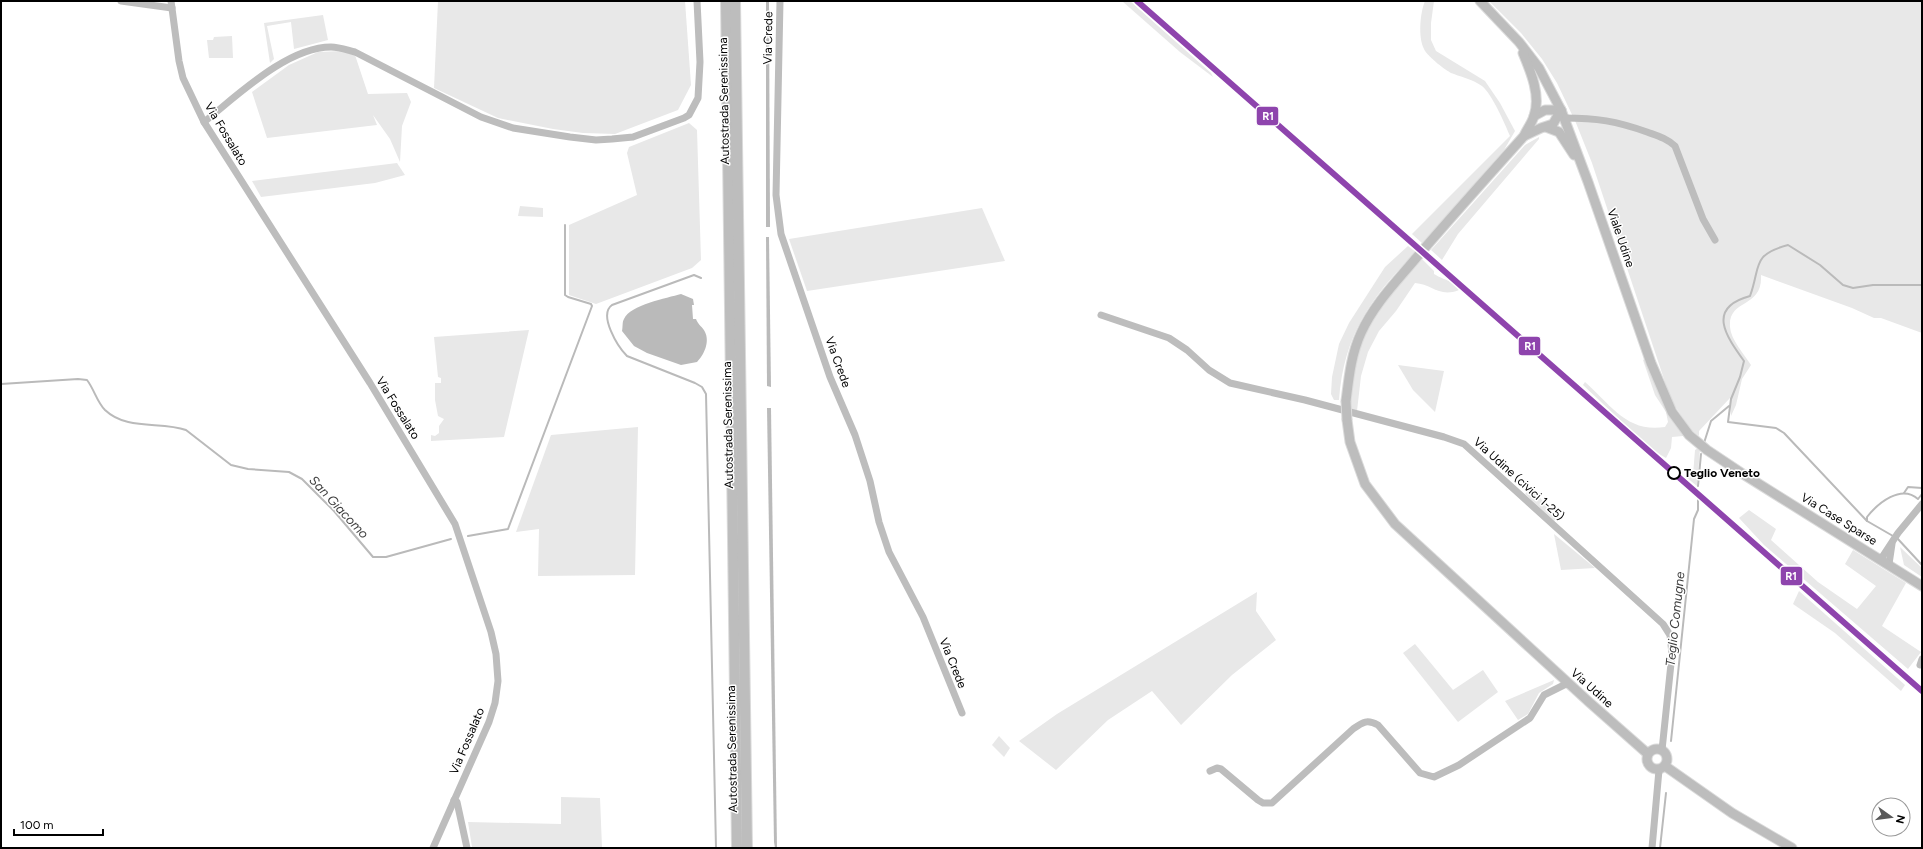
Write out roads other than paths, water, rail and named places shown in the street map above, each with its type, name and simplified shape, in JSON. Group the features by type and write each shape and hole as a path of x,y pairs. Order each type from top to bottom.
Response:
{"highway":[{"name":"Autostrada Serenissima","path":"726,1 737,848"},
{"name":"Autostrada Serenissima","path":"735,1 746,848"}],"main road":[{"name":"Viale Udine","path":"1480,1 1519,42 1539,68 1563,114 1651,363 1672,412 1692,438 1743,474"},
{"path":"1519,42 1530,69 1536,90 1534,116 1524,136"},
{"path":"1534,116 1545,110 1563,114"},
{"path":"1524,136 1553,124 1563,114"},
{"path":"1546,127 1559,132 1588,182"},
{"name":"Via Udine","path":"1524,136 1431,240 1385,295 1369,318 1354,351 1349,374 1346,401 1350,442 1358,467 1365,484 1395,524 1520,640 1648,754 1648,765 1653,769 1662,768 1682,779 1732,813 1792,848"},
{"name":"Via Case Sparse","path":"1743,474 1885,561 1922,586"},
{"path":"1648,754 1654,749 1662,750 1667,757 1662,768"}],"street":[{"path":"121,1 172,4"},
{"path":"204,122 281,64 312,50 330,47 355,52 494,123 529,131 596,140 633,137 689,114 698,98 700,62 697,1"},
{"name":"Via Crede","path":"780,1 776,195 781,234 830,376 855,435 870,481 879,522 889,552 923,617 962,713"},
{"name":"Via Fossalato","path":"172,4 178,61 188,89 204,122 437,491 455,524 462,541 496,654 498,681 495,703 489,722 433,848"},
{"path":"1563,114 1612,121 1667,139 1674,146 1703,218 1715,240"},
{"name":"Via Udine (civici 1-25)","path":"1101,316 1169,338 1186,350 1209,370 1230,382 1305,400 1464,444 1663,624 1670,635 1672,654 1662,750"},
{"path":"1885,561 1892,543 1898,533 1922,504"},
{"path":"1210,771 1217,768 1221,769 1258,800 1263,803 1272,803 1353,729 1363,722 1370,721 1378,725 1420,772 1434,777 1459,765 1530,718 1544,695 1568,683"},
{"path":"1652,848 1662,768"},
{"path":"454,800 457,802 467,848"}],"waterway":[{"path":"468,536 508,529 592,306 591,304 565,295 565,225"},
{"path":"1893,536 1867,521 1784,433 1776,428 1728,422 1731,399 1740,377 1744,361 1726,333 1724,315 1728,308 1736,301 1750,296 1759,263 1763,258 1768,253 1788,245 1820,265 1843,285 1853,288 1873,285 1922,285"},
{"path":"701,278 694,275 612,305 608,310 607,316 611,331 619,346 627,356 695,383 702,387 706,394 716,848"},
{"name":"San Giacomo","path":"1,384 78,379 87,380 102,407 114,417 123,421 134,423 176,427 186,430 231,465 248,469 289,472 302,479 334,511 373,557 386,557 451,539"},
{"name":"Teglio Comugne","path":"1704,443 1711,421 1729,406"},
{"name":"Teglio Comugne","path":"1698,486 1701,454"},
{"path":"1904,493 1908,487 1922,488"},
{"path":"1867,521 1867,517 1877,506 1890,497 1897,494 1904,494 1911,495 1918,499 1922,494"},
{"name":"Teglio Comugne","path":"1671,741 1694,519 1698,510 1698,498"},
{"path":"1897,538 1922,565"},
{"name":"Teglio Comugne","path":"1660,848 1666,793"}],"place":[{"name":"Teglio Veneto","path":"1674,473"}]}
